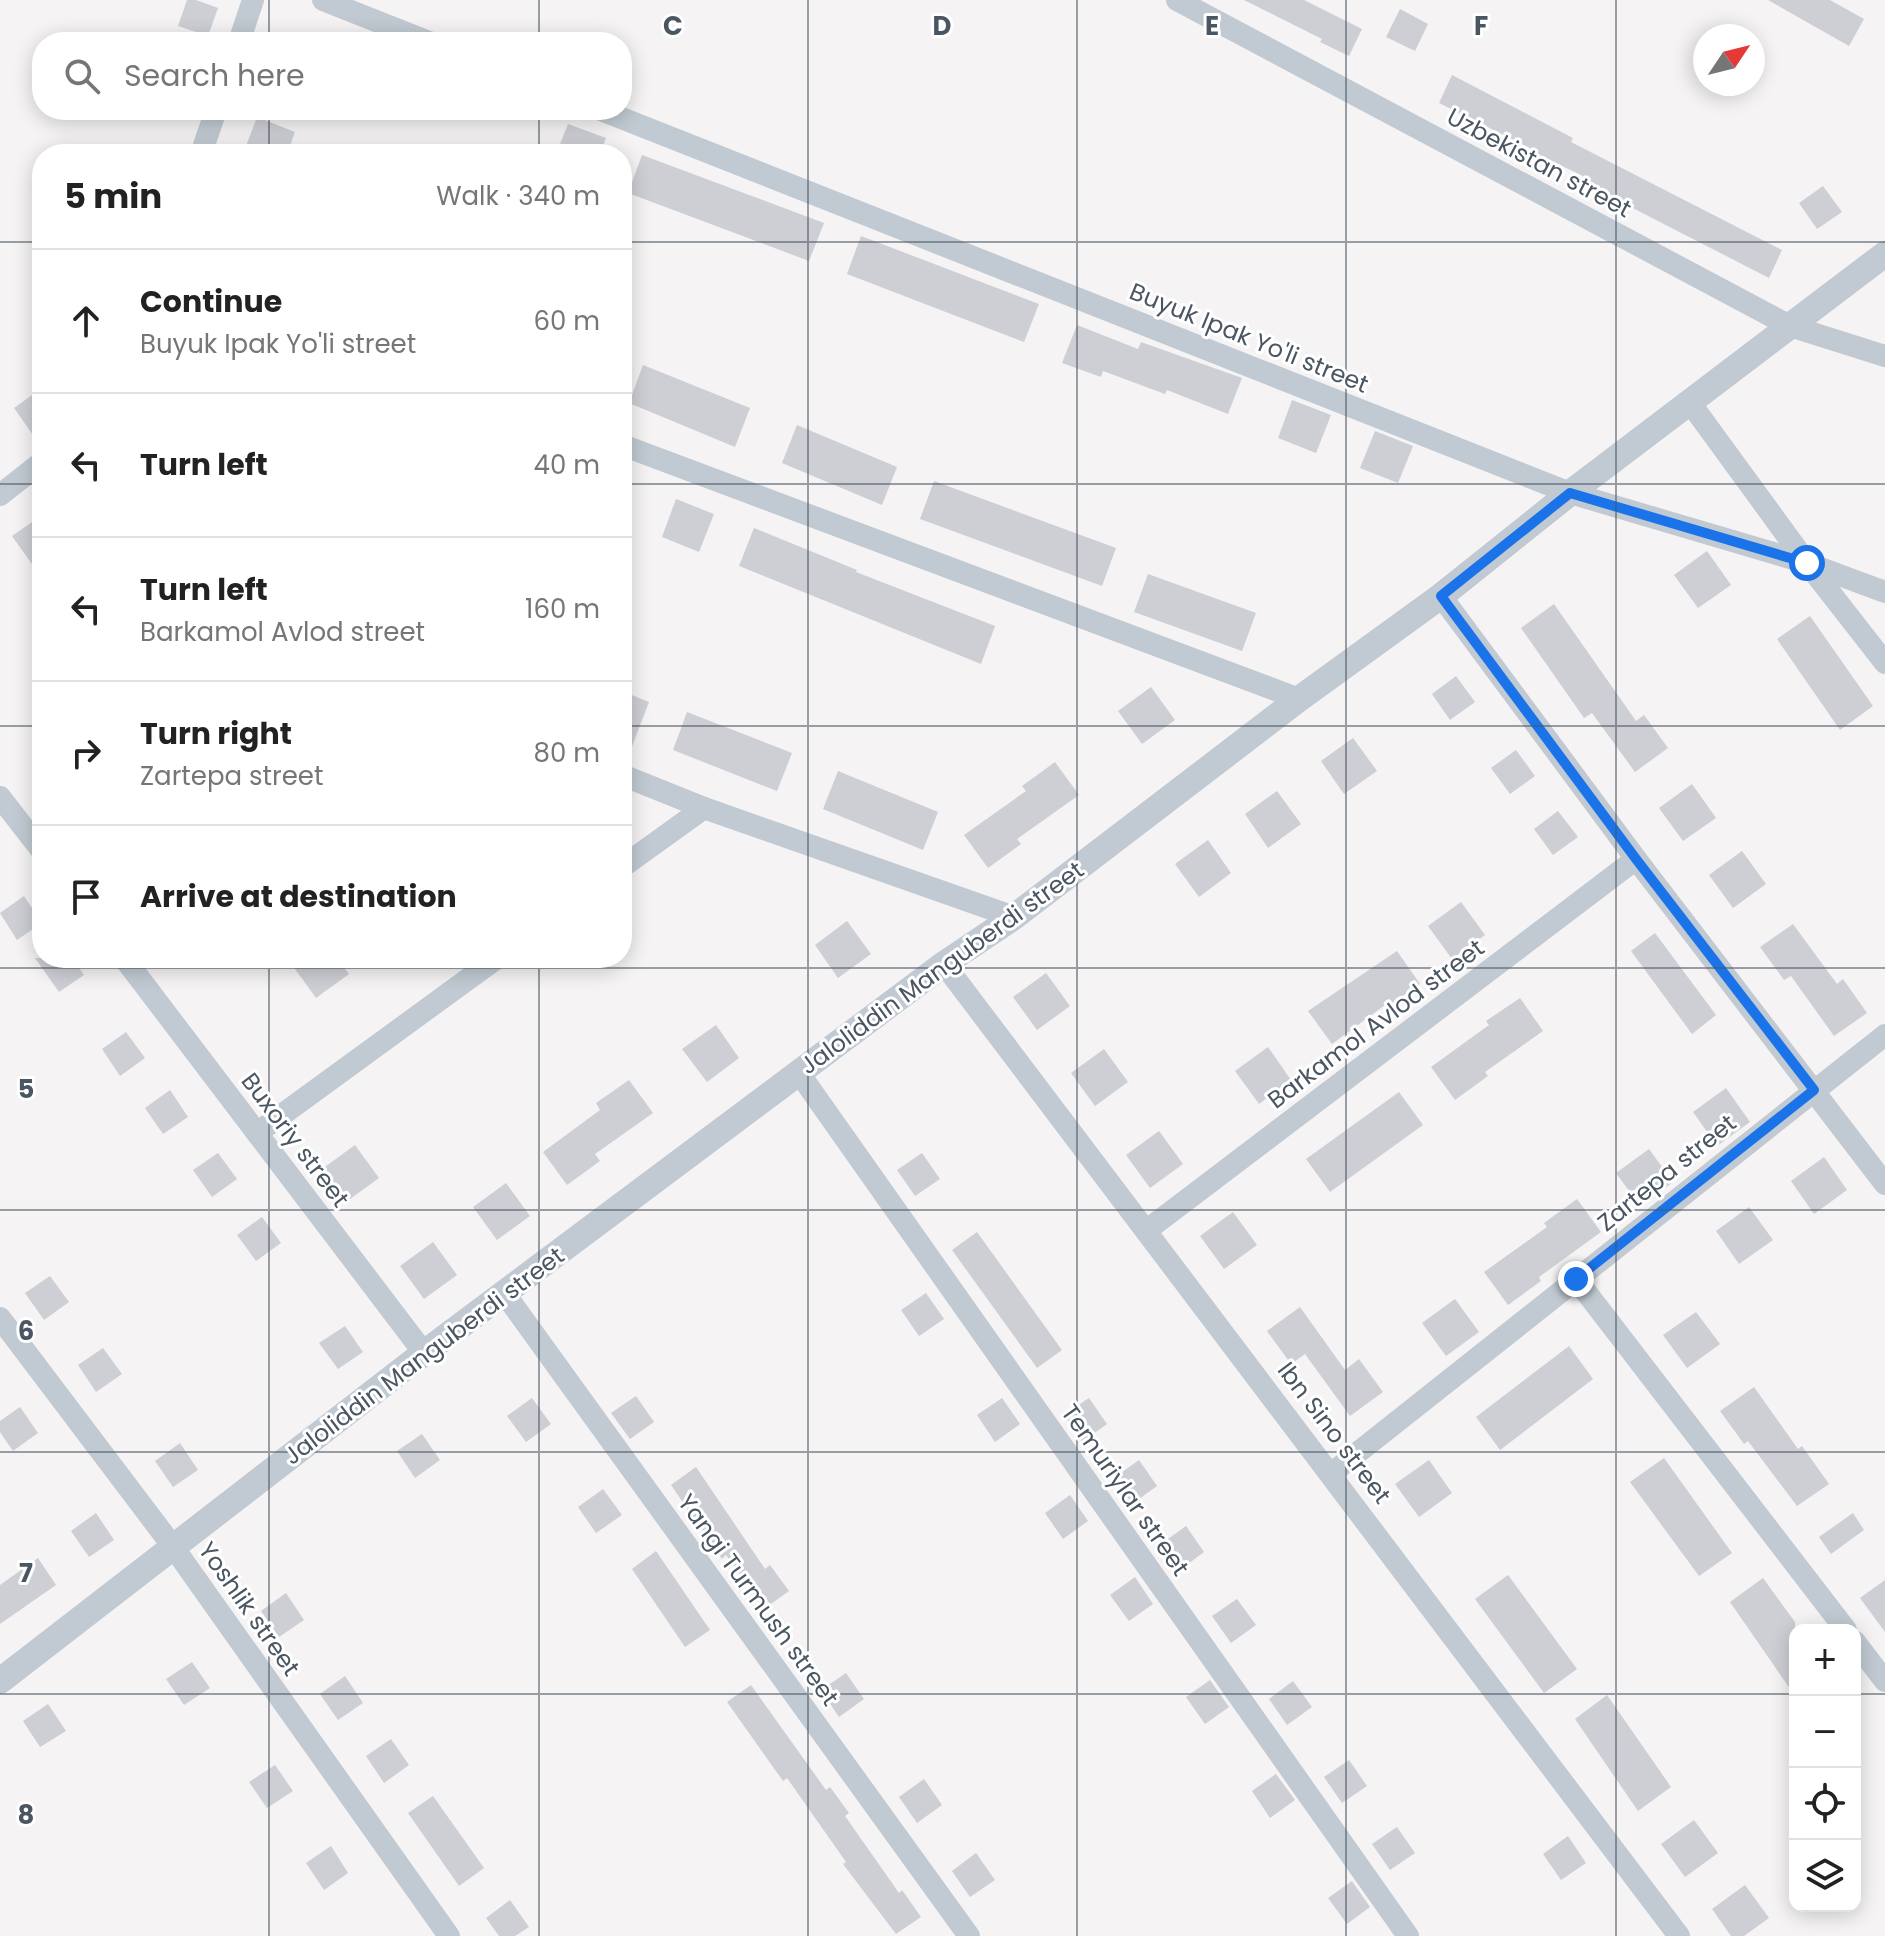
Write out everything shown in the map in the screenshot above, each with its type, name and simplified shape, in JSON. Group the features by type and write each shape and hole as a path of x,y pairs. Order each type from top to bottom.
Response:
{"street":[{"path":"242,32 253,0"},
{"path":"323,0 404,32"},
{"name":"Uzbekistan street","path":"1177,0 1790,326 1878,356"},
{"path":"204,144 213,120"},
{"name":"Buyuk Ipak Yo'li street","path":"626,120 1570,493 1807,563 1885,592"},
{"name":"Jaloliddin Manguberdi street","path":"0,1681 424,1353 944,964 1014,917 1299,699 1441,596 1570,493 1885,254"},
{"path":"1691,404 1807,563 1885,663"},
{"path":"632,449 1299,699"},
{"path":"0,495 32,470"},
{"path":"1441,596 1636,859 1885,1184"},
{"path":"632,779 704,808 1014,917"},
{"path":"0,797 32,838"},
{"path":"632,860 704,808"},
{"name":"Barkamol Avlod street","path":"1147,1230 1636,859"},
{"name":"Ibn Sino street","path":"944,964 1332,1473 1679,1936"},
{"name":"Buxoriy street","path":"132,968 424,1353"},
{"path":"257,1133 483,968"},
{"name":"Zartepa street","path":"1332,1473 1885,1035"},
{"name":"Temuriylar street","path":"799,1073 1408,1936"},
{"path":"1576,1279 1841,1624"},
{"name":"Yangi Turmush street","path":"505,1294 969,1936"},
{"name":"Yoshlik street","path":"0,1318 174,1548 449,1936"},
{"path":"1861,1650 1885,1681"}],"building":[{"path":"187,0 218,8 209,32 196,32 178,26"},
{"path":"1244,0 1304,0 1362,29 1349,56"},
{"path":"1768,0 1830,0 1864,19 1849,46"},
{"path":"1400,9 1428,24 1415,51 1386,37"},
{"path":"1452,75 1573,138 1571,142 1782,250 1769,278 1582,182 1585,177 1439,103"},
{"path":"256,120 265,120 295,132 291,144 247,144"},
{"path":"568,124 606,138 604,144 560,144"},
{"path":"642,155 824,223 809,261 632,195 632,182"},
{"path":"1823,186 1842,212 1817,229 1799,203"},
{"path":"861,236 1039,304 1024,342 847,274"},
{"path":"1077,325 1138,349 1141,342 1242,378 1228,414 1167,390 1165,394 1103,371 1101,377 1062,363"},
{"path":"643,365 750,408 735,447 632,404 632,395"},
{"path":"32,395 32,434 14,408"},
{"path":"1292,400 1331,415 1316,453 1278,438"},
{"path":"797,425 897,467 882,505 782,463"},
{"path":"1375,431 1413,446 1398,483 1360,468"},
{"path":"934,481 1116,548 1102,586 920,519"},
{"path":"676,499 714,514 699,552 662,537"},
{"path":"32,522 32,564 12,536"},
{"path":"754,528 995,626 981,664 739,566"},
{"path":"1707,551 1731,585 1698,608 1674,575"},
{"path":"1148,574 1256,613 1242,651 1134,612"},
{"path":"1554,604 1636,721 1644,715 1668,748 1635,772 1592,713 1584,718 1521,628"},
{"path":"1810,616 1873,706 1840,730 1777,639"},
{"path":"1456,676 1475,702 1450,720 1432,694"},
{"path":"1151,687 1175,720 1142,744 1118,711"},
{"path":"632,695 649,702 632,746"},
{"path":"687,712 792,753 777,791 673,750"},
{"path":"1353,738 1377,771 1344,794 1321,761"},
{"path":"1516,750 1535,776 1510,794 1491,768"},
{"path":"1055,762 1079,795 1017,839 1021,844 988,868 964,835 1026,791 1022,786"},
{"path":"838,771 938,812 923,850 823,809"},
{"path":"1692,784 1716,818 1683,841 1659,808"},
{"path":"1277,791 1301,824 1268,848 1245,814"},
{"path":"1558,811 1578,837 1553,855 1534,829"},
{"path":"1208,840 1231,873 1199,897 1175,864"},
{"path":"1742,851 1766,884 1733,908 1709,875"},
{"path":"24,896 32,908 32,930 17,940 0,913"},
{"path":"1461,902 1485,935 1452,959 1428,926"},
{"path":"847,921 871,954 838,978 815,945"},
{"path":"1793,924 1837,984 1843,979 1867,1013 1834,1036 1791,976 1784,980 1760,947"},
{"path":"1655,933 1716,1015 1692,1034 1631,951"},
{"path":"1397,951 1420,984 1332,1044 1308,1011"},
{"path":"42,968 79,968 84,975 59,992"},
{"path":"294,968 344,968 349,974 316,998"},
{"path":"1046,973 1070,1006 1037,1030 1013,997"},
{"path":"1520,998 1543,1031 1485,1072 1488,1076 1455,1100 1431,1067 1489,1025 1486,1021"},
{"path":"716,1025 739,1058 707,1082 682,1049"},
{"path":"126,1032 145,1058 120,1076 102,1049"},
{"path":"1268,1047 1291,1080 1259,1104 1235,1071"},
{"path":"1104,1049 1128,1082 1095,1106 1071,1073"},
{"path":"629,1080 653,1113 595,1154 600,1161 567,1185 543,1152 600,1110 596,1103"},
{"path":"1726,1088 1750,1122 1717,1146 1693,1112"},
{"path":"170,1090 188,1117 163,1134 145,1108"},
{"path":"1399,1092 1423,1125 1330,1192 1306,1159"},
{"path":"1159,1131 1183,1164 1150,1188 1126,1155"},
{"path":"355,1145 379,1178 346,1202 322,1169"},
{"path":"1649,1149 1673,1182 1640,1206 1616,1173"},
{"path":"218,1153 237,1179 212,1197 193,1170"},
{"path":"922,1153 940,1179 915,1196 897,1170"},
{"path":"1824,1157 1847,1190 1814,1214 1791,1181"},
{"path":"506,1183 530,1216 497,1240 473,1207"},
{"path":"1577,1199 1601,1232 1539,1277 1541,1281 1508,1305 1484,1272 1547,1227 1544,1223"},
{"path":"1749,1207 1773,1240 1739,1264 1716,1231"},
{"path":"1233,1212 1257,1245 1224,1269 1200,1236"},
{"path":"262,1217 281,1243 256,1261 237,1235"},
{"path":"977,1232 1062,1350 1037,1368 952,1250"},
{"path":"433,1242 457,1275 424,1299 400,1266"},
{"path":"50,1276 69,1302 44,1320 25,1293"},
{"path":"926,1293 944,1319 919,1336 901,1310"},
{"path":"1455,1299 1479,1332 1446,1356 1422,1323"},
{"path":"1300,1307 1345,1370 1359,1359 1383,1392 1350,1416 1305,1354 1291,1364 1267,1331"},
{"path":"1696,1312 1720,1344 1687,1368 1663,1335"},
{"path":"345,1326 363,1352 338,1369 319,1343"},
{"path":"1569,1346 1593,1379 1500,1450 1476,1417"},
{"path":"103,1348 122,1374 96,1392 78,1365"},
{"path":"1754,1387 1798,1449 1802,1446 1829,1484 1797,1506 1748,1441 1744,1444 1720,1411"},
{"path":"636,1396 654,1422 630,1439 611,1413"},
{"path":"532,1398 551,1424 526,1442 507,1416"},
{"path":"1002,1398 1020,1424 995,1442 977,1415"},
{"path":"1089,1398 1107,1424 1082,1442 1064,1415"},
{"path":"20,1407 38,1433 13,1451 0,1432 0,1421"},
{"path":"422,1434 440,1460 415,1478 397,1451"},
{"path":"180,1443 198,1470 173,1487 155,1461"},
{"path":"1664,1458 1732,1553 1699,1576 1630,1482"},
{"path":"1139,1460 1157,1486 1132,1504 1114,1478"},
{"path":"1429,1460 1452,1493 1419,1517 1395,1484"},
{"path":"696,1467 765,1569 770,1565 789,1591 764,1609 726,1555 722,1559 671,1485"},
{"path":"603,1489 622,1515 596,1533 578,1507"},
{"path":"1070,1495 1088,1521 1063,1539 1045,1513"},
{"path":"96,1513 114,1540 89,1557 71,1531"},
{"path":"1853,1513 1864,1530 1831,1554 1819,1537"},
{"path":"1186,1526 1204,1552 1180,1570 1161,1544"},
{"path":"656,1551 710,1630 685,1647 632,1569"},
{"path":"38,1558 56,1585 0,1624 0,1585"},
{"path":"1508,1575 1577,1669 1544,1693 1475,1599"},
{"path":"1135,1577 1153,1604 1129,1621 1110,1595"},
{"path":"1763,1578 1795,1622 1789,1624 1789,1687 1730,1602"},
{"path":"1885,1580 1885,1632 1860,1598"},
{"path":"286,1593 304,1620 279,1637 261,1611"},
{"path":"1237,1599 1256,1625 1231,1643 1212,1616"},
{"path":"192,1662 210,1688 184,1705 166,1679"},
{"path":"846,1673 864,1699 839,1717 821,1690"},
{"path":"345,1676 363,1703 338,1720 320,1694"},
{"path":"1210,1680 1229,1707 1205,1724 1186,1697"},
{"path":"1293,1681 1312,1707 1287,1725 1269,1699"},
{"path":"751,1685 826,1790 830,1787 849,1813 845,1816 899,1893 902,1890 921,1917 896,1934 843,1864 846,1862 787,1778 783,1781 727,1702"},
{"path":"1607,1695 1671,1787 1638,1811 1575,1719"},
{"path":"48,1704 66,1731 40,1747 23,1721"},
{"path":"391,1739 409,1765 384,1783 366,1756"},
{"path":"1349,1760 1367,1786 1342,1803 1324,1777"},
{"path":"275,1765 293,1791 267,1808 249,1782"},
{"path":"1276,1774 1295,1800 1270,1818 1252,1791"},
{"path":"924,1779 942,1805 917,1823 899,1797"},
{"path":"433,1796 484,1868 459,1886 408,1813"},
{"path":"1694,1820 1718,1853 1685,1877 1661,1844"},
{"path":"1397,1827 1415,1853 1390,1870 1372,1844"},
{"path":"1568,1836 1586,1863 1561,1880 1543,1854"},
{"path":"331,1846 348,1873 324,1890 306,1863"},
{"path":"976,1853 995,1880 970,1897 952,1871"},
{"path":"1352,1881 1370,1907 1347,1924 1328,1898"},
{"path":"1745,1885 1769,1918 1744,1936 1731,1936 1712,1909"},
{"path":"510,1900 529,1927 515,1936 499,1936 486,1918"}],"route":[{"path":"1576,1279 1814,1090 1636,859 1441,596 1570,493 1807,563"}]}
